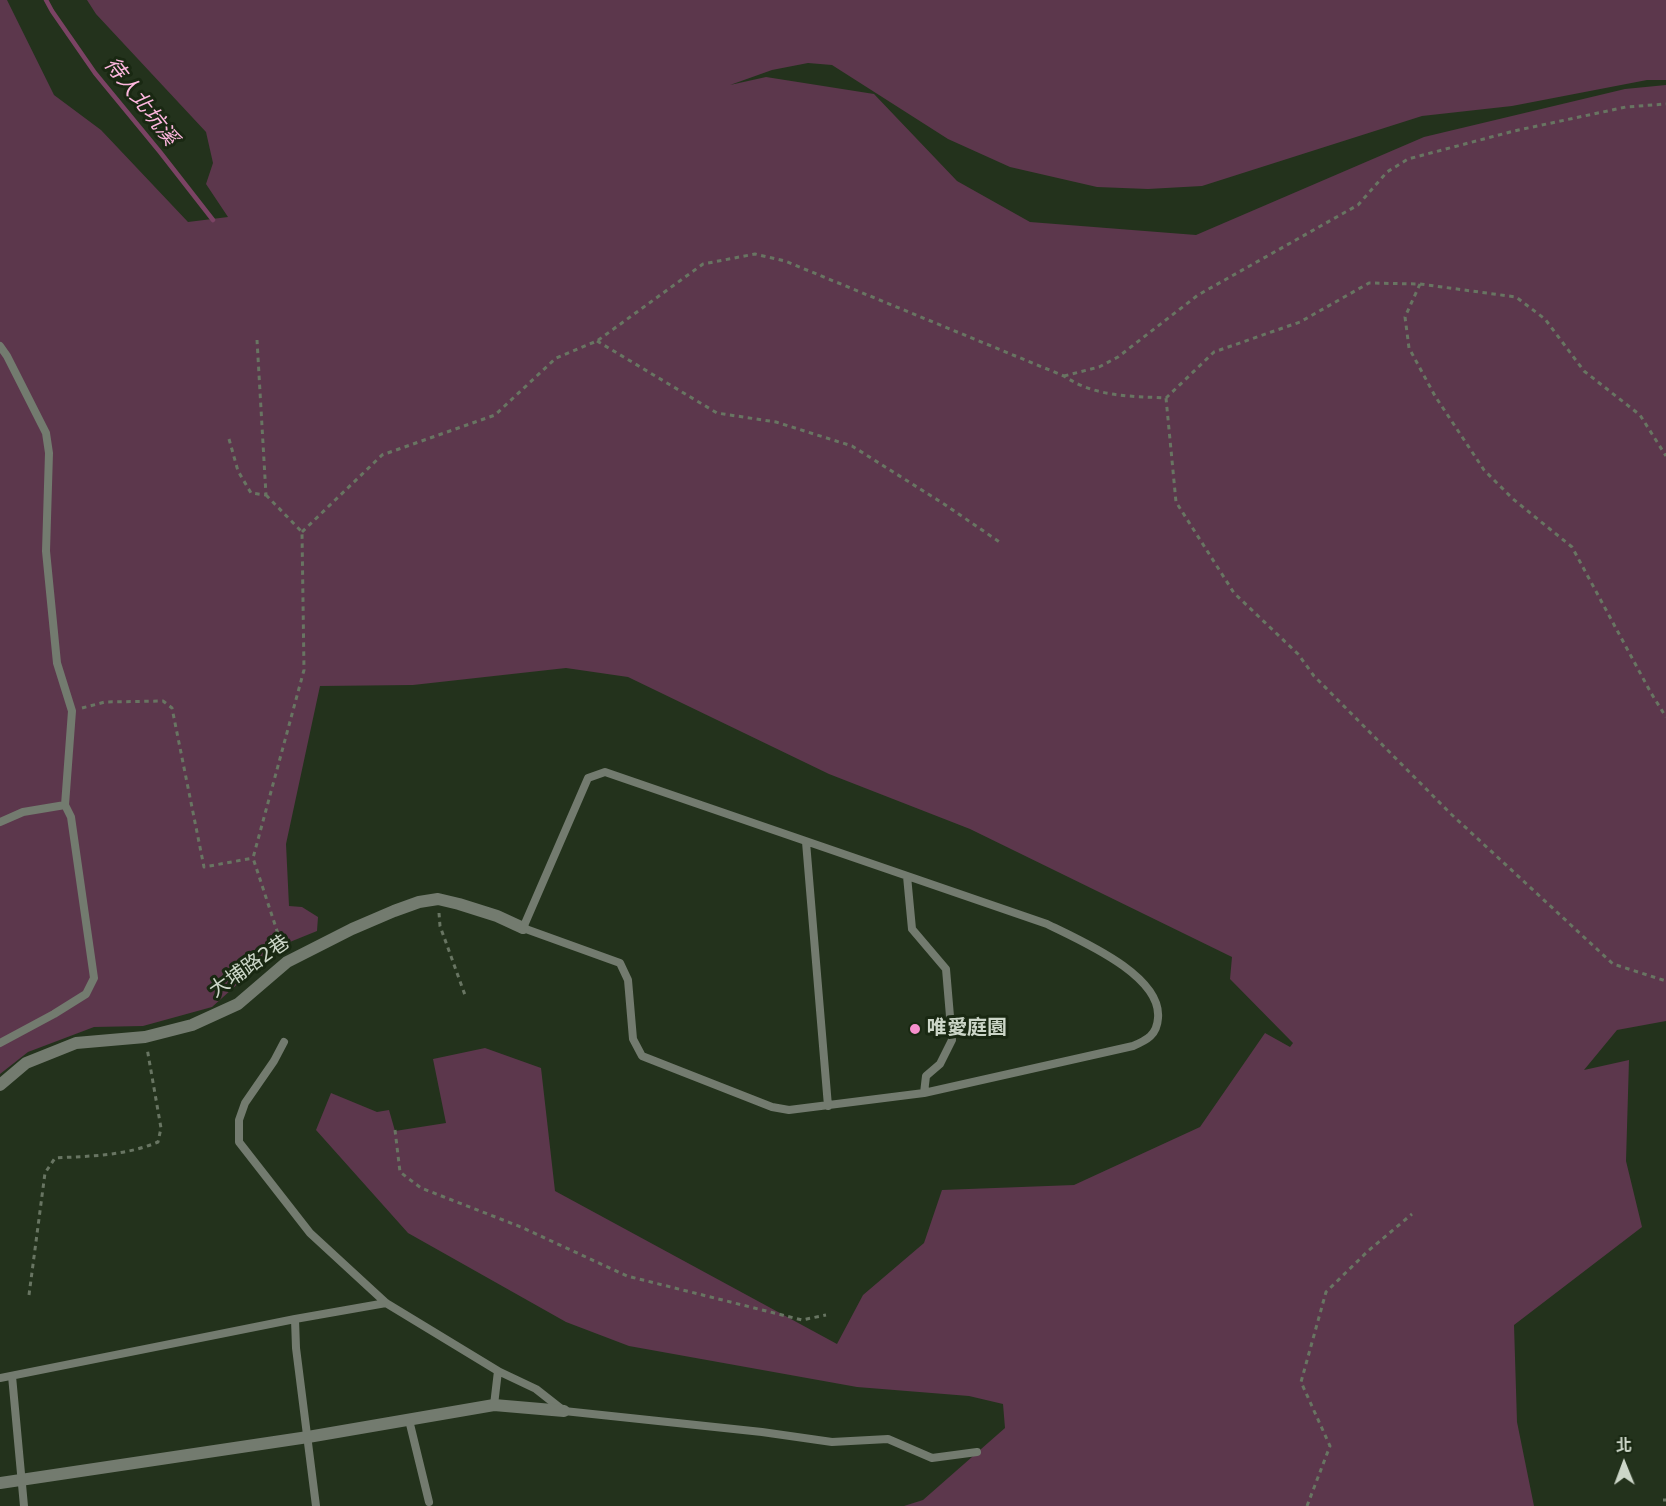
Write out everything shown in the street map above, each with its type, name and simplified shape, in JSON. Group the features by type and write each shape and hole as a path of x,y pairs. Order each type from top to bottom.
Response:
{"street":[{"name":"大埔路2巷","path":"0,1084 26,1062 76,1043 145,1037 192,1025 238,1004 287,962 352,929 419,902 438,899 487,913 523,928"},
{"path":"0,1483 308,1437 494,1405 564,1411"}],"lane":[{"path":"0,346 46,433 49,453 45,551 57,663 72,711 65,805 71,817 94,978 86,994 0,1044"},
{"path":"605,772 907,876 1047,924 1090,945 1132,972 1155,996 1159,1008 1155,1031 1147,1040 1133,1046 924,1093 789,1110 772,1107 642,1056 633,1040 628,980 620,963 523,928 588,778 605,772"},
{"path":"0,822 22,812 65,805"},
{"path":"806,842 828,1106"},
{"path":"907,876 912,929 946,969 952,1040 940,1064 926,1076 924,1093"},
{"path":"284,1042 274,1061 245,1103 239,1120 239,1142 310,1233 386,1304 498,1371 536,1389 564,1411 750,1430 832,1442 888,1439 932,1458 977,1452"},
{"path":"0,1378 295,1319 386,1304"},
{"path":"295,1319 315,1506"},
{"path":"494,1405 498,1371"},
{"path":"12,1376 24,1506"},
{"path":"409,1420 429,1502"}],"path":[{"path":"1064,376 1099,368 1118,357 1198,295 1358,205 1387,172 1408,159 1514,131 1615,109 1666,104"},
{"path":"302,532 382,455 495,415 556,358 597,342 704,264 755,254 784,261 1064,376 1078,385 1116,396 1166,398 1214,352 1300,322 1369,283 1420,284 1516,297 1545,319 1584,371 1640,415 1666,456"},
{"path":"1420,284 1405,317 1409,348 1435,396 1484,470 1513,499 1572,547 1666,717"},
{"path":"257,340 266,495"},
{"path":"597,342 717,413 776,422 852,446 1001,543"},
{"path":"1166,398 1176,502 1234,593 1298,654 1314,676 1451,814 1613,964 1666,981"},
{"path":"229,439 238,471 251,493 266,495 302,532 304,670 253,858 287,962"},
{"path":"72,711 105,702 163,701 172,708 204,867 253,858"},
{"path":"438,899 440,926 465,995"},
{"path":"29,1295 45,1173 55,1158 108,1155 158,1142 161,1128 145,1037"},
{"path":"394,1130 400,1172 421,1188 521,1227 627,1276 802,1320 826,1315"},
{"path":"1307,1506 1329,1446 1301,1382 1326,1292 1368,1251 1412,1214"}],"shaded area":[{"path":"0,0 7,0 54,95 101,130 188,222 228,217 206,184 213,163 206,132 96,14 87,0 1666,0 1666,80 1647,80 1512,106 1422,116 1202,186 1148,189 1097,187 1010,167 948,139 832,65 808,63 772,70 730,85 766,77 874,94 957,181 1030,222 1196,235 1424,137 1625,89 1666,85 1666,1021 1617,1030 1584,1070 1629,1060 1626,1161 1642,1227 1514,1325 1517,1422 1534,1506 904,1506 923,1500 1005,1428 1003,1404 969,1396 857,1387 629,1346 566,1322 408,1233 316,1130 331,1093 377,1112 389,1110 395,1131 446,1123 433,1059 485,1048 541,1068 555,1191 837,1344 863,1295 924,1243 942,1190 1074,1185 1200,1127 1265,1033 1290,1047 1293,1043 1230,979 1232,957 970,829 829,774 628,677 566,668 413,685 320,686 286,844 289,906 302,907 318,917 317,931 280,946 212,1007 143,1026 94,1027 28,1052 0,1074"}],"waterway":[{"name":"待人北坑溪","path":"46,0 95,73 213,220"}],"place":[{"name":"唯愛庭園","path":"915,1029"}]}
